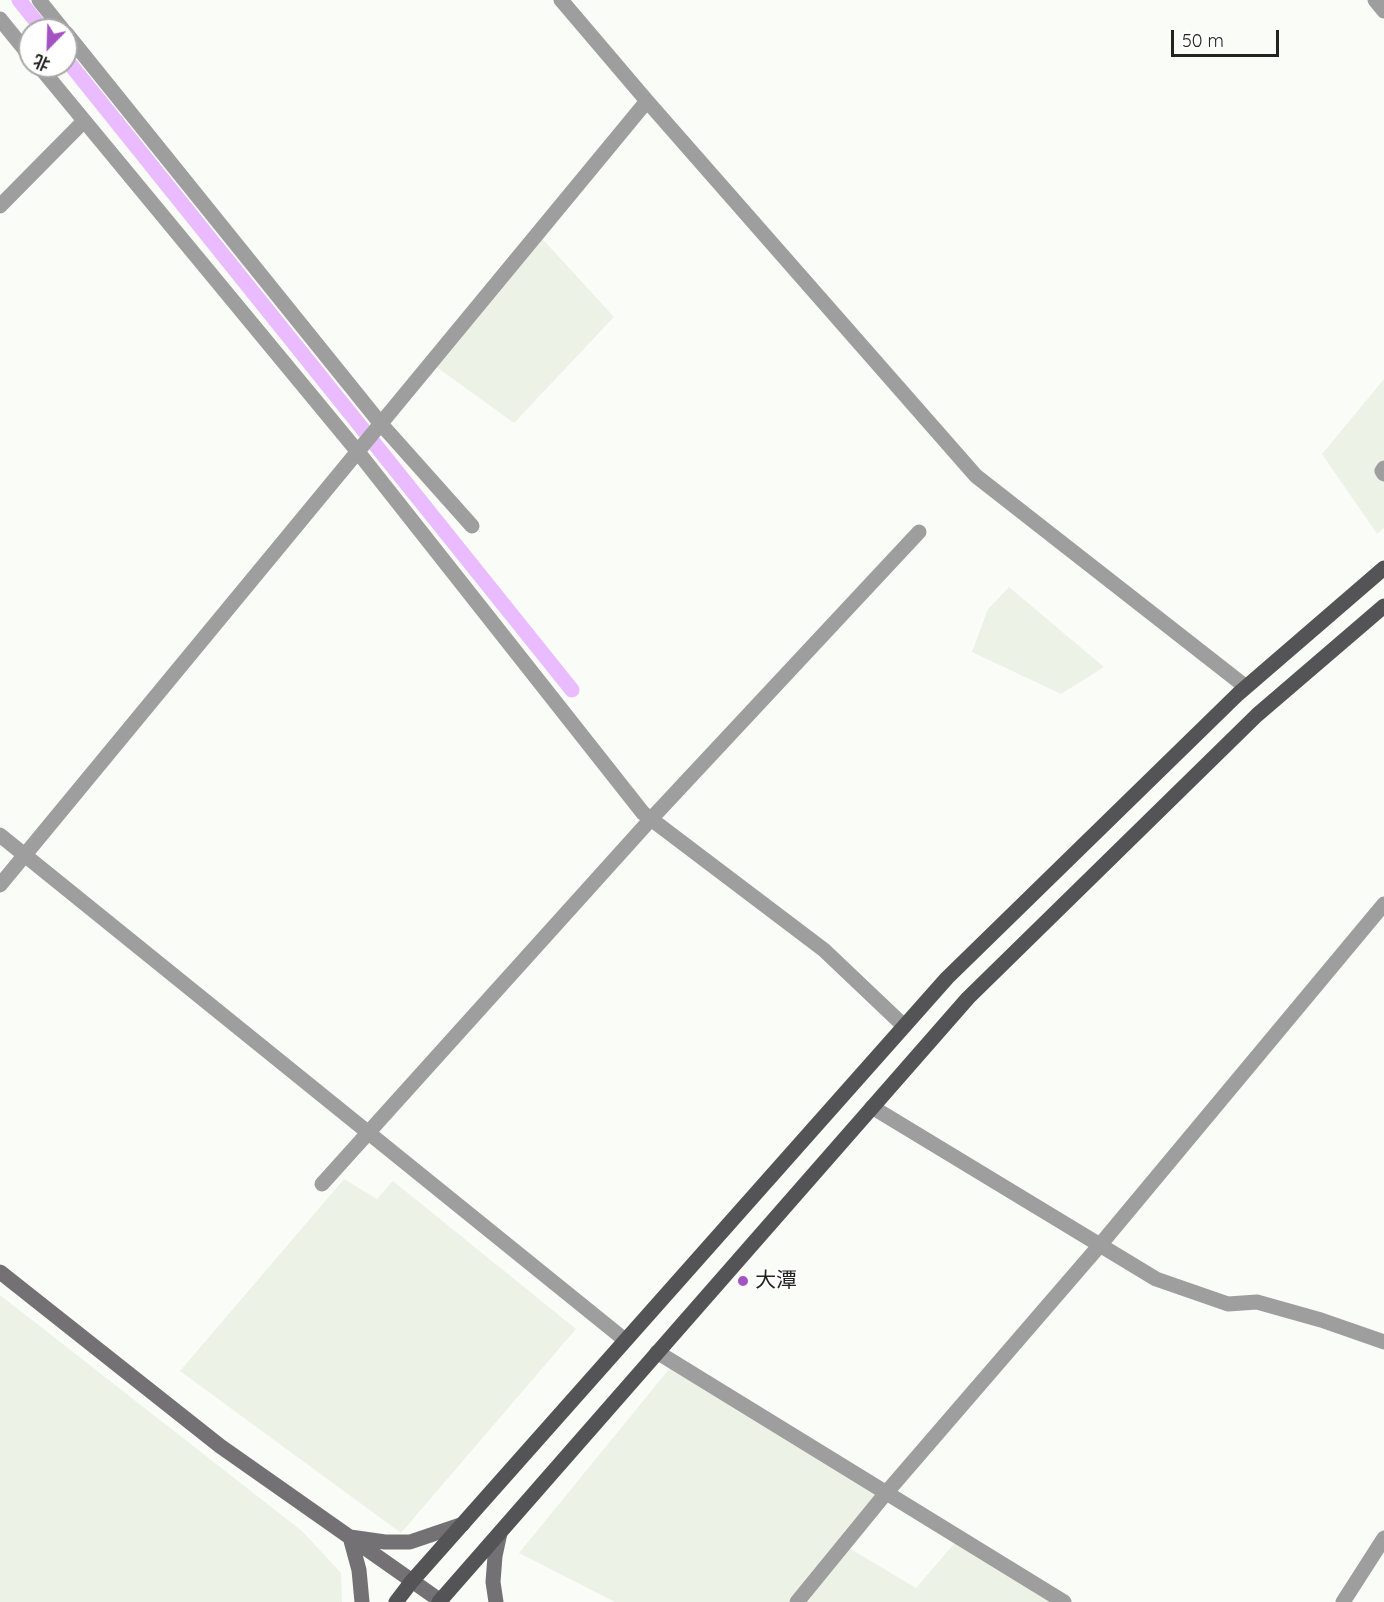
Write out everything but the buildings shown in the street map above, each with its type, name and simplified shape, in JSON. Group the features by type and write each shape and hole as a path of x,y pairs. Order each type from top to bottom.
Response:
{"main road":[{"path":"396,1602 412,1581 947,978 1246,687 1384,568"},
{"path":"0,1272 220,1446 440,1602 968,998 1257,715 1384,606"},
{"path":"350,1537 385,1542 410,1542 463,1524"},
{"path":"496,1602 493,1582 500,1533"},
{"path":"350,1537 359,1569 362,1602"}],"street":[{"path":"39,0 54,18"},
{"path":"561,0 976,476 1246,687"},
{"path":"1375,0 1384,11"},
{"path":"0,20 18,42"},
{"path":"78,48 381,424 472,526"},
{"path":"49,78 358,452 643,813 824,950 904,1026"},
{"path":"0,885 647,101"},
{"path":"0,206 84,121"},
{"path":"1384,468 1382,471 1384,474"},
{"path":"322,1184 651,819 920,532"},
{"path":"0,835 626,1340"},
{"path":"797,1602 886,1493 1100,1245 1384,904"},
{"path":"872,1107 1156,1279 1228,1304 1257,1302 1321,1320 1384,1342"},
{"path":"657,1353 1064,1602"},
{"path":"1342,1602 1384,1538"}],"shaded area":[{"path":"538,234 614,317 514,423 431,363"},
{"path":"1384,379 1384,528 1377,534 1322,454"},
{"path":"1009,587 1104,667 1061,694 972,652 988,609"},
{"path":"344,1179 377,1199 393,1181 576,1329 401,1533 180,1371"},
{"path":"0,1295 302,1531 341,1573 342,1602 0,1602"},
{"path":"674,1363 886,1493 844,1545 916,1588 959,1538 1064,1602 615,1602 519,1553"}],"waterway":[{"path":"19,0 33,18"},
{"path":"78,74 572,690"}],"place":[{"name":"大潭","path":"743,1281"}]}
